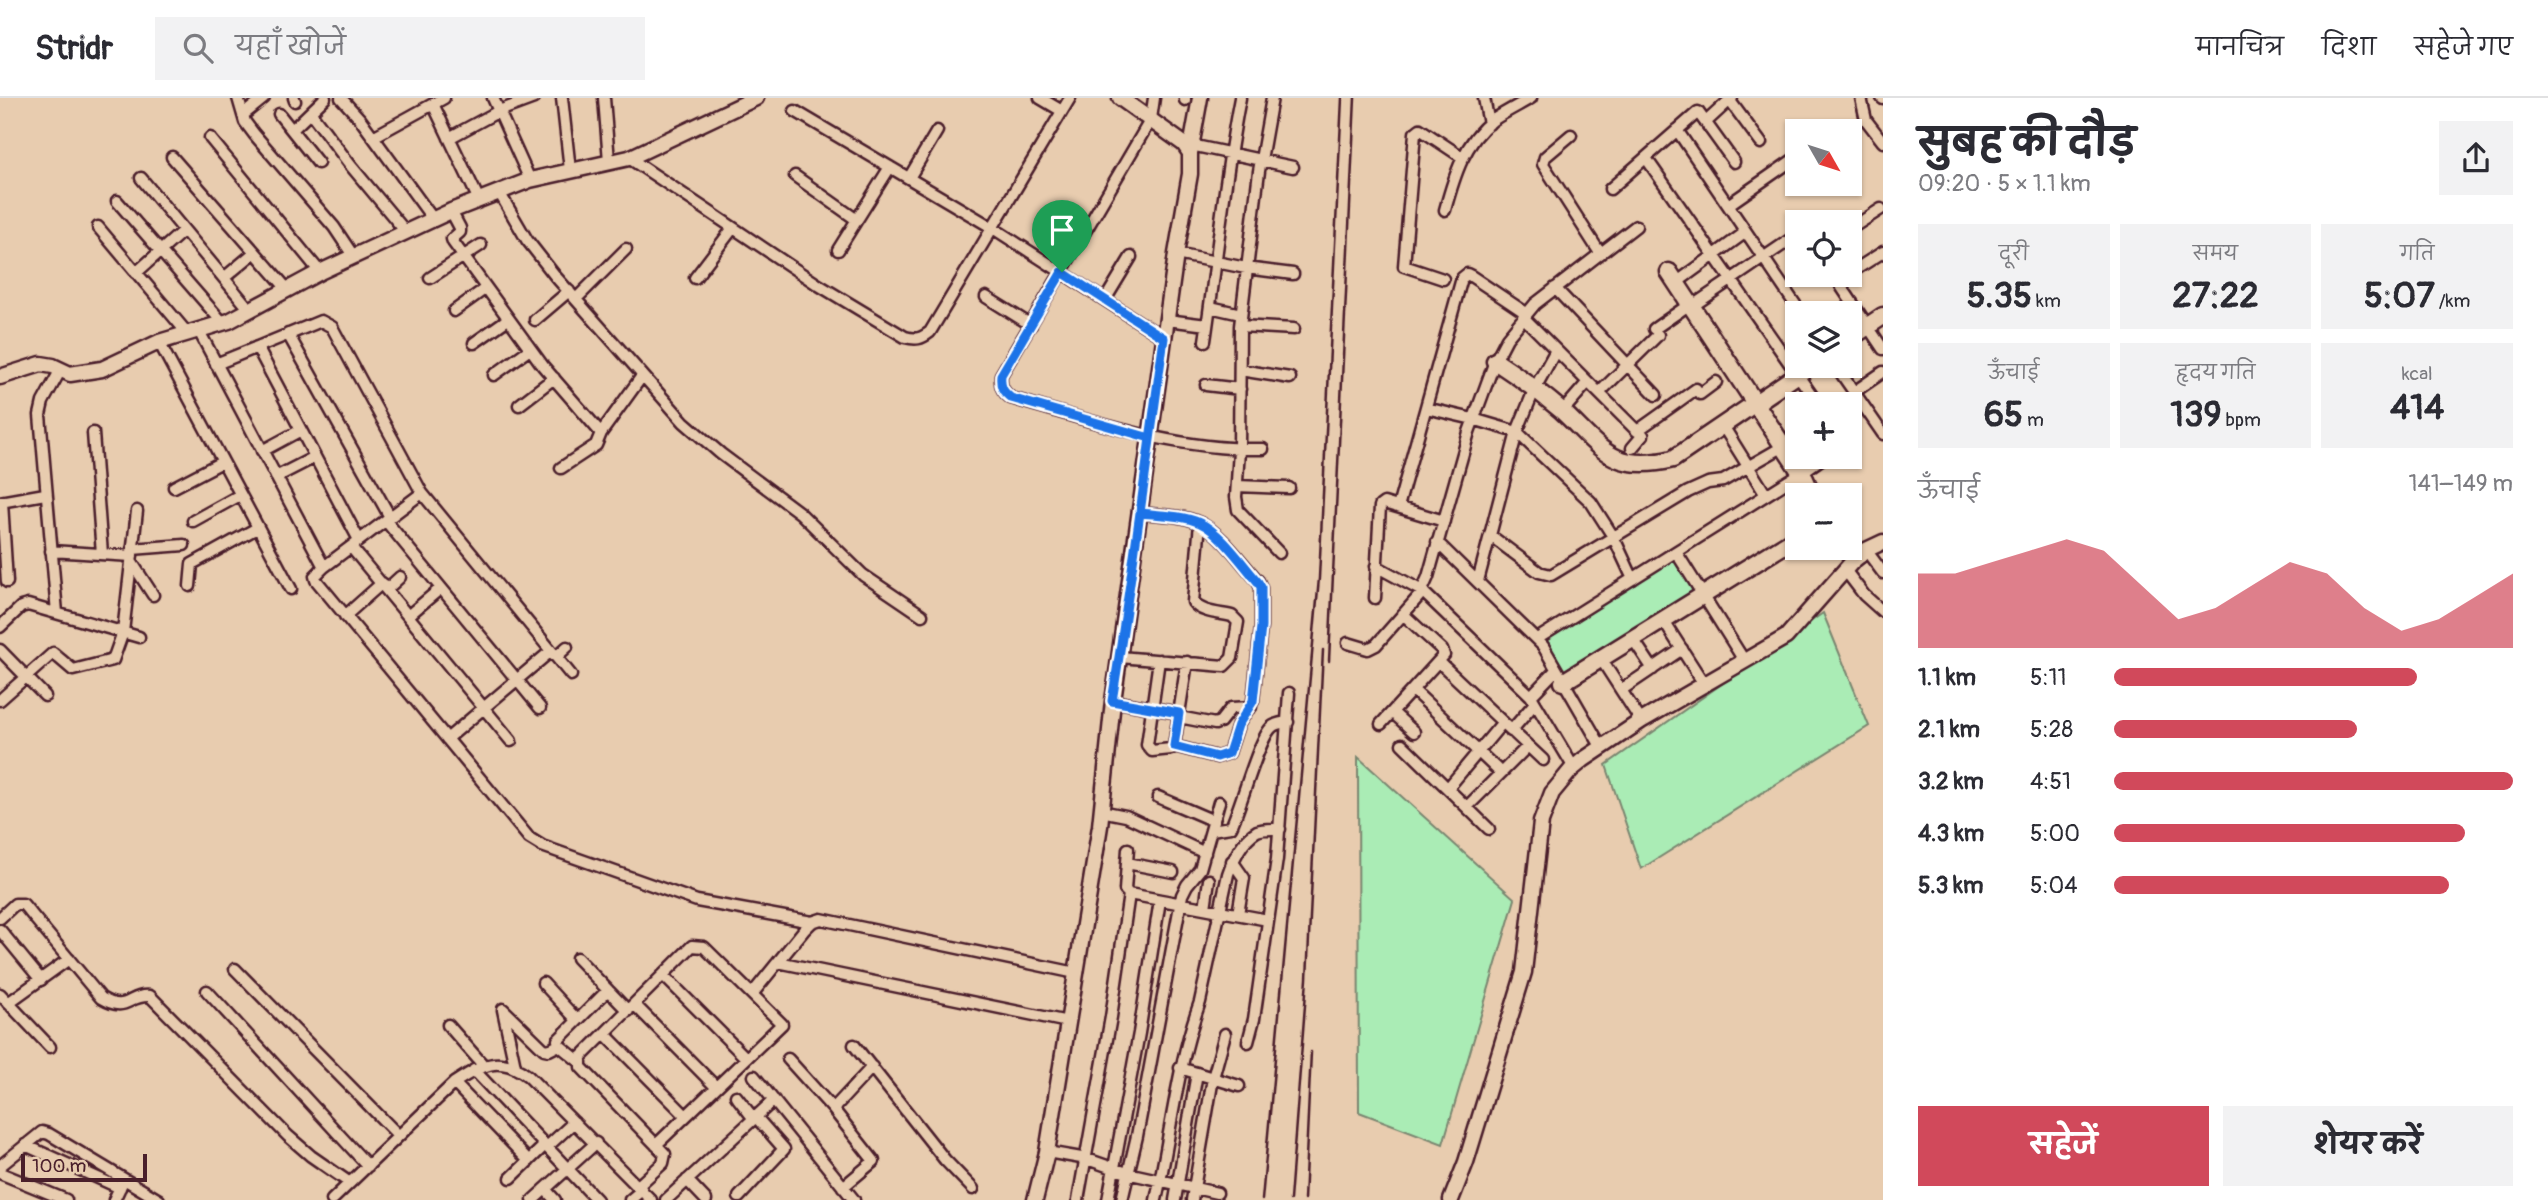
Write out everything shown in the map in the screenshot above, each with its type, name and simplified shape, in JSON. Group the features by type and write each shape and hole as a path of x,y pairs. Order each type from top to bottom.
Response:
{"main road":[{"path":"0,377 41,364 70,374 102,369 159,342 223,323 251,311 320,272 451,211 530,180 629,158 756,98"},
{"path":"1120,98 1188,143"},
{"path":"1188,143 1200,98"},
{"path":"1035,1200 1047,1152 1101,811 1112,701 1176,254 1190,174 1187,99"},
{"path":"1672,278 1806,483"},
{"path":"1862,330 1883,316"},
{"path":"1495,361 1535,388 1599,449 1612,457 1634,463 1657,463 1673,459 1792,378"},
{"path":"1862,549 1883,542"},
{"path":"1560,676 1601,659 1785,544"},
{"path":"1451,1200 1466,1162 1524,972 1539,835 1545,807 1552,793 1574,768 1641,721 1786,637 1852,560"}],"street":[{"path":"239,98 243,115 254,134 334,227 354,257"},
{"path":"243,115 264,98"},
{"path":"292,130 325,98"},
{"path":"341,98 433,219"},
{"path":"373,137 444,98"},
{"path":"493,98 530,180"},
{"path":"449,138 499,111 534,98"},
{"path":"562,98 570,170"},
{"path":"604,98 609,161"},
{"path":"1040,98 1062,111"},
{"path":"629,158 826,290 905,337 915,340 930,332 1070,98"},
{"path":"1154,98 1151,119 1001,375 1000,385 1003,393 1011,398 1150,438 1239,450 1262,449"},
{"path":"1205,341 1229,154 1240,98"},
{"path":"1272,98 1241,314 1237,486 1238,510 1279,554"},
{"path":"1484,98 1489,124"},
{"path":"1445,210 1462,157 1489,124 1531,98"},
{"path":"1861,98 1866,120 1883,142"},
{"path":"1706,122 1731,99 1760,143"},
{"path":"433,104 479,200"},
{"path":"795,111 993,228 1164,338"},
{"path":"1610,189 1698,112 1734,162"},
{"path":"311,113 406,232"},
{"path":"279,114 318,163"},
{"path":"1443,279 1404,266 1415,133 1420,129 1462,157"},
{"path":"1677,130 1793,301"},
{"path":"909,178 937,131"},
{"path":"1572,135 1545,157 1543,164 1600,253"},
{"path":"210,138 320,272"},
{"path":"1188,143 1293,167"},
{"path":"172,157 288,290"},
{"path":"1646,158 1731,279 1785,346"},
{"path":"1728,205 1785,165"},
{"path":"838,250 890,167"},
{"path":"795,176 856,220"},
{"path":"141,178 251,311"},
{"path":"499,192 527,240 684,422 800,513 857,570 922,615"},
{"path":"117,201 223,323"},
{"path":"1862,221 1881,209"},
{"path":"451,211 460,228 453,242 530,349 601,433"},
{"path":"1348,643 1371,648 1422,591 1473,419 1495,361 1525,315 1555,288 1636,226"},
{"path":"98,227 136,273 193,332 216,365 324,567"},
{"path":"695,278 733,228"},
{"path":"136,273 184,230"},
{"path":"1672,278 1714,255 1746,232"},
{"path":"1599,393 1656,332 1785,243"},
{"path":"430,278 481,245"},
{"path":"535,320 572,295 626,249"},
{"path":"224,278 255,252"},
{"path":"1862,265 1883,252"},
{"path":"1176,254 1293,274"},
{"path":"1105,300 1131,257"},
{"path":"1398,507 1464,275 1471,276 1525,315 1556,350 1643,435 1632,448"},
{"path":"1842,287 1883,349"},
{"path":"454,311 486,288"},
{"path":"1555,288 1656,395"},
{"path":"986,297 1031,325"},
{"path":"1210,307 1241,314"},
{"path":"474,343 508,318"},
{"path":"1167,320 1207,325"},
{"path":"216,365 321,321 332,327 422,493 571,675"},
{"path":"1240,326 1294,329"},
{"path":"288,334 388,519 540,709"},
{"path":"159,342 291,589"},
{"path":"257,347 315,457 355,543 384,586 511,741"},
{"path":"494,375 530,349"},
{"path":"1478,581 1517,432 1535,388 1556,350"},
{"path":"1240,370 1290,378"},
{"path":"57,613 40,415 43,402 60,371"},
{"path":"1844,378 1854,392 1883,372"},
{"path":"561,468 596,444 642,376"},
{"path":"519,405 554,378"},
{"path":"1562,412 1588,382"},
{"path":"1640,432 1698,391 1716,382"},
{"path":"1206,385 1240,389"},
{"path":"1862,403 1883,433"},
{"path":"1426,408 1517,432 1584,493 1614,538 1633,579"},
{"path":"1723,426 1766,495"},
{"path":"262,451 301,430"},
{"path":"93,433 102,554"},
{"path":"1491,536 1547,575 1614,538 1688,492 1708,483 1723,481 1784,446"},
{"path":"276,477 315,457"},
{"path":"174,487 222,462"},
{"path":"1537,639 1807,469"},
{"path":"1237,486 1289,488"},
{"path":"422,493 324,567 316,580 529,838 542,846 697,901 813,922 831,920 1076,973"},
{"path":"7,582 1,502 45,494"},
{"path":"193,521 240,495"},
{"path":"1374,597 1380,506 1384,503 1444,521"},
{"path":"0,700 53,653 73,670 107,663 116,655 123,632 137,511"},
{"path":"1140,513 1200,523 1216,536 1261,587 1261,627 1251,706 1238,725 1229,753 1217,757 1174,746"},
{"path":"1119,657 1224,666 1232,658 1238,622 1232,616 1196,607 1193,602 1200,523"},
{"path":"190,586 192,564 257,528"},
{"path":"1437,542 1537,639 1602,748"},
{"path":"51,551 132,555 184,545"},
{"path":"1675,552 1745,662"},
{"path":"1862,554 1883,573"},
{"path":"132,555 152,595"},
{"path":"1376,566 1422,591 1533,699 1574,768"},
{"path":"1845,570 1864,596 1883,612"},
{"path":"345,616 400,577"},
{"path":"409,615 441,588"},
{"path":"0,626 21,607 28,606 139,637"},
{"path":"1381,724 1444,655 1442,650 1403,614"},
{"path":"1663,620 1704,684"},
{"path":"1633,639 1653,668"},
{"path":"447,739 516,680 553,654 567,648"},
{"path":"1621,690 1682,649"},
{"path":"0,650 45,696"},
{"path":"1601,659 1641,721"},
{"path":"1159,660 1148,748 1152,751 1171,749 1174,746 1187,662"},
{"path":"1439,662 1543,760"},
{"path":"1511,731 1533,699 1560,676"},
{"path":"1413,690 1501,773"},
{"path":"1248,1042 1254,1019 1280,829 1289,693"},
{"path":"1112,701 1215,724 1220,722 1230,708 1251,706"},
{"path":"1392,712 1414,732"},
{"path":"1158,797 1212,826 1231,827 1266,734 1275,724 1287,722"},
{"path":"1448,788 1503,722"},
{"path":"1402,744 1489,829"},
{"path":"1467,807 1528,746"},
{"path":"1122,1200 1137,1136 1180,903 1187,885 1200,869 1219,802"},
{"path":"1101,811 1126,816 1205,853"},
{"path":"1156,1200 1181,1068 1194,1015 1200,1002 1232,861 1254,833 1280,829"},
{"path":"1128,849 1125,890 1129,894 1268,920"},
{"path":"1232,861 1244,878 1238,914"},
{"path":"1127,863 1173,872"},
{"path":"1205,908 1209,880"},
{"path":"1078,1200 1087,1159 1129,894"},
{"path":"1108,1200 1160,900"},
{"path":"0,918 15,904 23,904 101,998 112,1004 124,1005 150,996 288,1136 350,1183"},
{"path":"754,991 813,922"},
{"path":"0,930 41,980"},
{"path":"630,1200 666,1158 665,1154 656,1145 581,1067 581,1057 692,946 699,945 754,991 782,1024 656,1145"},
{"path":"577,958 608,990 631,1007 716,1087"},
{"path":"8,1003 69,959"},
{"path":"775,965 1068,1022"},
{"path":"235,968 399,1136"},
{"path":"664,976 746,1058"},
{"path":"542,983 577,1020"},
{"path":"580,1062 559,1045 558,1040 608,990"},
{"path":"207,991 368,1166"},
{"path":"0,994 50,1047"},
{"path":"515,1066 503,1009 544,1049 549,1050 559,1045"},
{"path":"448,1025 479,1068 597,1200"},
{"path":"605,1034 686,1116"},
{"path":"1192,1200 1213,1078 1224,1034"},
{"path":"854,1045 945,1160 973,1189"},
{"path":"788,1059 833,1109 874,1161 843,1187"},
{"path":"332,1200 454,1083 479,1068 494,1063 515,1066 528,1076 651,1200"},
{"path":"833,1109 872,1067"},
{"path":"1181,1068 1240,1086"},
{"path":"1175,1200 1197,1073"},
{"path":"754,1076 854,1200"},
{"path":"454,1083 529,1161"},
{"path":"736,1096 784,1149 739,1197"},
{"path":"666,1200 774,1100"},
{"path":"511,1178 574,1122"},
{"path":"0,1166 42,1132 49,1134 122,1184"},
{"path":"533,1200 596,1143"},
{"path":"25,1145 159,1200"},
{"path":"1047,1152 1087,1159 1127,1173 1217,1194"},
{"path":"0,1172 66,1200"},
{"path":"687,1181 706,1200"},
{"path":"114,1200 122,1184"},
{"path":"545,1189 555,1200"}],"green space":[{"path":"1676,552 1703,595 1563,682 1537,639"},
{"path":"1823,613 1869,726 1641,869 1606,765"},
{"path":"1358,757 1515,899 1443,1144 1359,1112"}],"railway":[{"path":"1262,1200 1319,578 1342,98"},
{"path":"1329,661 1355,98"},
{"path":"1290,1200 1307,979 1323,650"},
{"path":"1304,1200 1311,1052"}],"route":[{"path":"1062,272 1001,375 1000,385 1003,393 1011,398 1150,438 1140,513 1200,523 1216,536 1258,582 1261,587 1262,608 1253,701 1238,725 1229,753 1225,756 1217,757 1174,746 1179,713 1112,701 1130,585 1150,438 1164,338 1062,272"}]}
